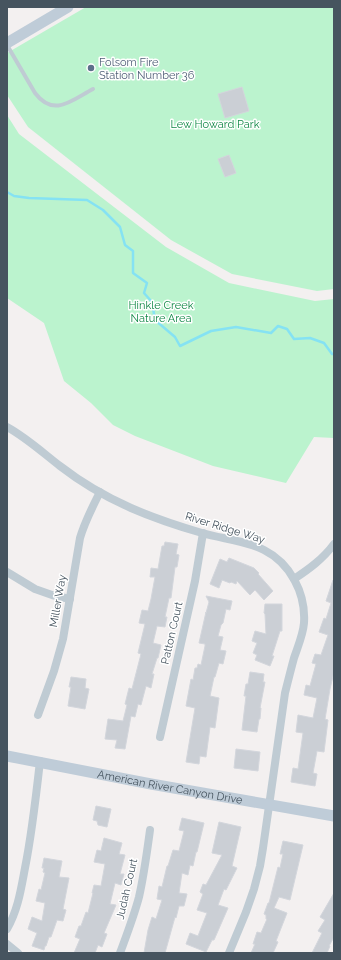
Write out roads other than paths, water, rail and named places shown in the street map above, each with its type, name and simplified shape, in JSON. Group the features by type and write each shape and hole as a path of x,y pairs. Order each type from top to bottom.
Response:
{"main road":[{"path":"7,44 68,7"},
{"name":"American River Canyon Drive","path":"7,756 151,784 334,816"}],"street":[{"name":"River Ridge Way","path":"7,427 31,442 71,474 114,500 143,513 204,533 249,544 263,550 279,562 294,579 302,598 304,623 301,639 290,670 285,693 270,804 263,848 254,889 229,953"},
{"name":"Miller Way","path":"38,715 54,671 63,639 83,527 100,492"},
{"name":"Patton Court","path":"160,737 195,581 204,533"},
{"path":"294,579 311,568 334,544"},
{"path":"7,572 35,589 70,599"},
{"path":"7,929 14,916 20,896 31,837 40,762"},
{"name":"Judah Court","path":"120,953 139,897 150,830"},
{"path":"7,944 18,953"}],"lane":[{"path":"7,44 35,92 45,103 53,106 63,105 93,89"}],"waterway":[{"path":"7,192 14,196 29,198 87,200 103,210 120,227 125,245 133,251 133,273 147,283 144,293 152,302 155,320 175,337 180,346 211,331 236,327 271,333 278,326 287,329 294,339 310,338 324,343 332,354 334,354"}],"place":[{"name":"Folsom Fire Station Number 36","path":"91,68"}],"park label":[{"name":"Lew Howard Park","path":"215,124"},
{"name":"Hinkle Creek Nature Area","path":"161,311"}]}
